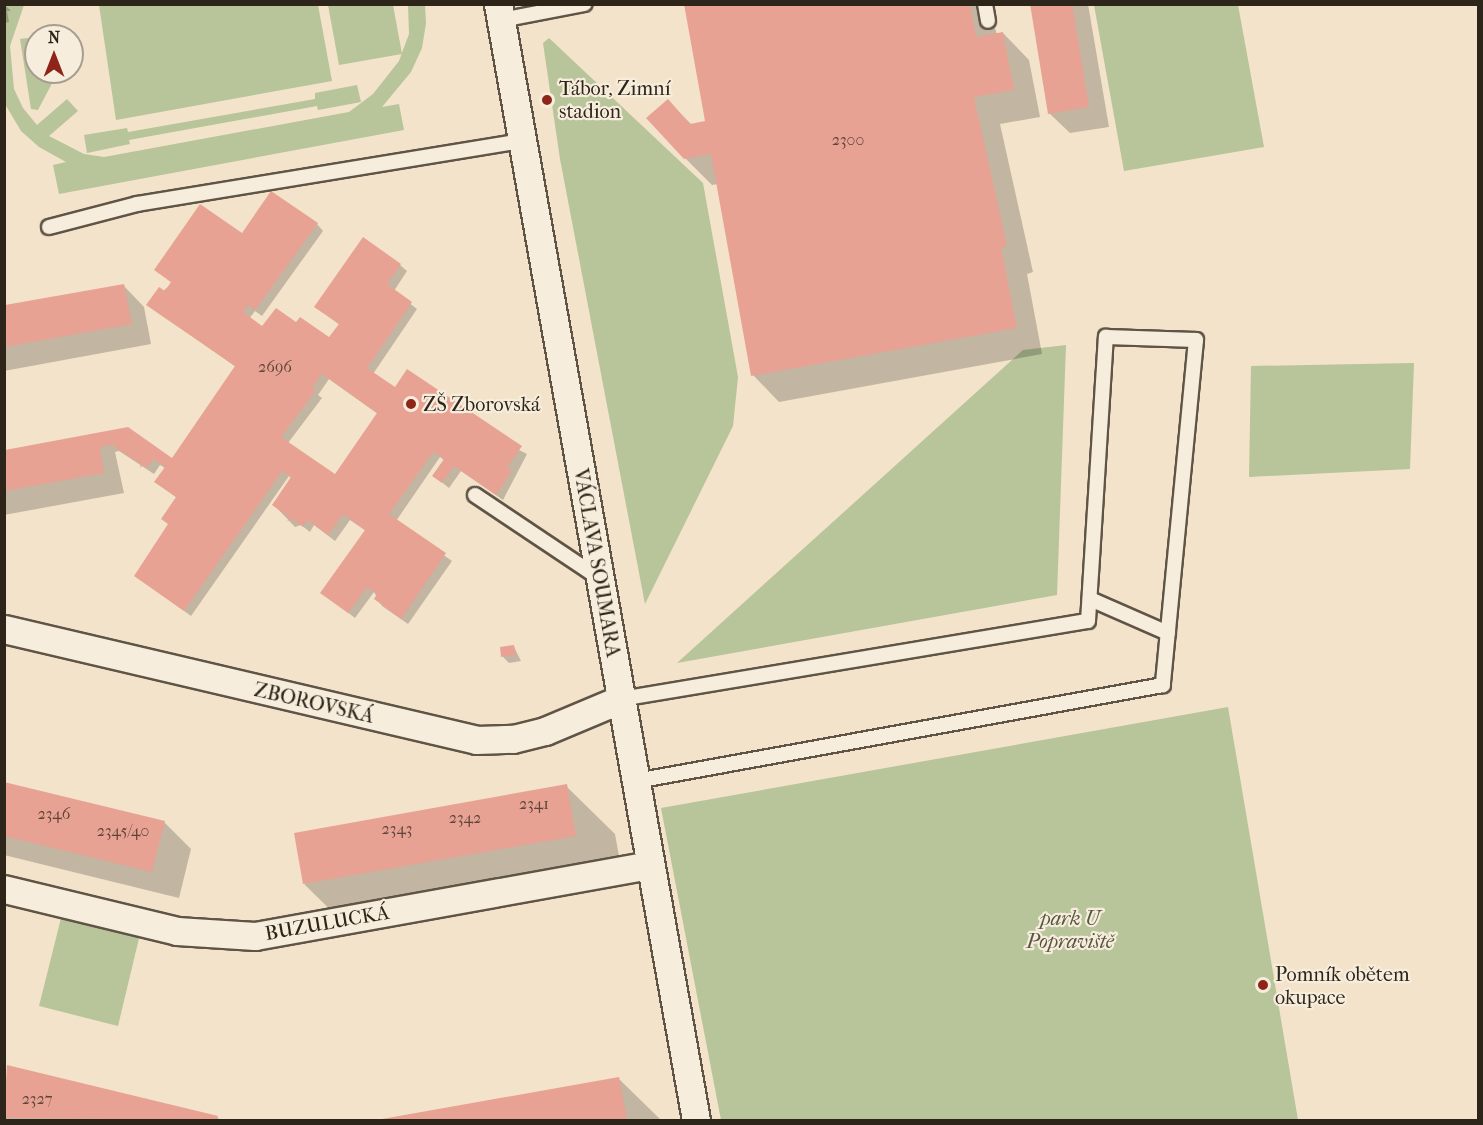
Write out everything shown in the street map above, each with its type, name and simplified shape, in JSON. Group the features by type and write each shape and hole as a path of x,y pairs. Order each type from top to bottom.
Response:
{"street":[{"name":"VÁCLAVA SOUMARA","path":"500,12 520,141 696,1120"},
{"name":"ZBOROVSKÁ","path":"4,629 476,740 513,739 545,731 621,699"},
{"name":"BUZULUCKÁ","path":"4,889 177,931 255,936 650,865"}],"lane":[{"path":"500,12 584,4"},
{"path":"985,4 988,21"},
{"path":"49,227 137,204 520,141"},
{"path":"621,699 1088,621 1106,337 1196,340 1162,685 636,781"},
{"path":"475,495 599,578"},
{"path":"1090,599 1168,633"}],"green space":[{"path":"6,5 24,5 10,46 14,89 23,108 37,125 67,99 78,111 49,136 84,154 104,157 349,112 373,94 399,61 409,34 408,5 425,5 426,23 422,48 411,72 382,107 399,104 404,130 59,194 53,165 66,162 39,147 21,131 5,104"},
{"path":"99,5 318,5 332,81 116,120"},
{"path":"328,5 393,5 402,54 339,65"},
{"path":"1094,5 1238,5 1264,147 1124,171"},
{"path":"24,38 24,64 20,39"},
{"path":"549,38 703,183 738,377 733,426 645,604 560,159 543,43"},
{"path":"27,84 52,84 38,110 31,109"},
{"path":"357,85 361,102 318,110 317,106 129,140 130,144 87,153 84,135 127,128 128,132 315,99 315,93"},
{"path":"1066,345 1057,595 677,663 1023,350"},
{"path":"1414,363 1410,469 1249,477 1251,366"},
{"name":"park U Popraviště","path":"1228,707 1298,1120 721,1120 661,808"},
{"path":"62,914 140,934 118,1026 39,1006"}],"building":[{"path":"684,4 970,4 976,37 1003,32 1014,90 974,97 1007,246 1001,247 1017,328 751,376 711,154 684,159 646,118 668,99 690,124 705,121"},
{"path":"1030,4 1072,4 1089,107 1048,114"},
{"name":"ZŠ Zborovská","path":"271,191 318,223 255,310 248,305 243,312 262,326 276,308 296,322 300,317 329,337 339,324 314,307 363,237 401,264 387,284 412,302 367,368 395,387 407,369 522,446 507,468 512,471 496,495 454,466 442,483 432,476 444,459 433,452 389,514 446,553 401,619 374,599 377,594 367,587 348,613 320,593 365,530 343,514 328,535 307,520 303,527 293,519 287,521 290,518 272,505 291,477 282,471 184,611 134,576 168,524 161,519 176,497 154,482 165,467 153,459 147,468 143,465 140,468 141,464 114,447 115,444 100,447 104,473 5,491 5,450 128,427 172,458 235,366 146,305 159,287 165,291 171,282 154,270 200,204 242,233","holes":["322,374 377,413 335,474 281,437 316,390 312,388"]},
{"path":"124,284 132,324 5,347 5,305"},
{"path":"514,645 516,655 501,657 500,647"},
{"path":"4,782 165,821 152,872 4,836"},
{"path":"567,784 576,836 303,884 294,833"},
{"path":"7,1065 218,1116 217,1120 4,1118"},
{"path":"619,1077 627,1120 382,1120 382,1119"}],"place":[{"name":"Tábor, Zimní stadion","path":"547,100"},
{"name":"ZŠ Zborovská","path":"411,404"},
{"name":"Pomník obětem okupace","path":"1263,985"}]}
